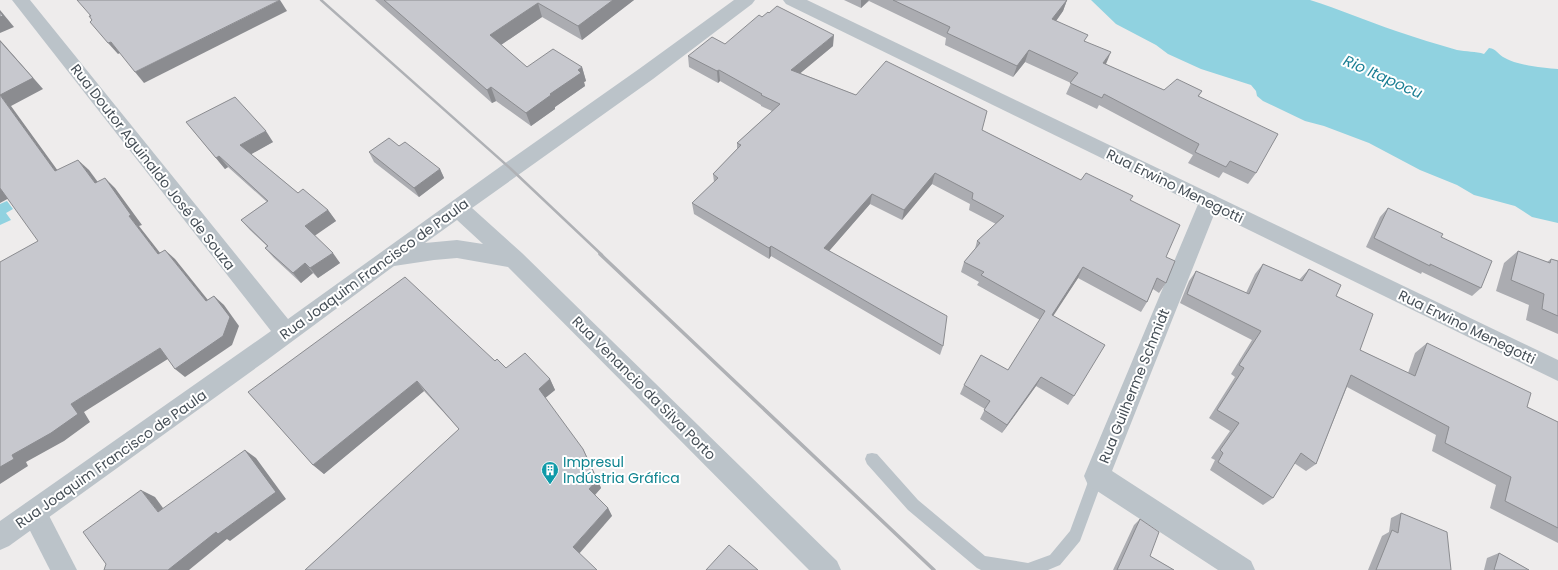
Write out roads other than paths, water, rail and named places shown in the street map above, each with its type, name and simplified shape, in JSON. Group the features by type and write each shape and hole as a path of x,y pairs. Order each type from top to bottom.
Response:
{"street":[{"name":"Rua Doutor Aguinaldo José de Souza","path":"21,0 286,333"},
{"name":"Rua Joaquim Francisco de Paula","path":"0,537 652,70 746,0"},
{"name":"Rua Erwino Menegotti","path":"792,0 1558,371"},
{"name":"Rua Guilherme Schmidt","path":"1209,202 1097,476 1242,570"},
{"name":"Rua Venancio da Silva Porto","path":"458,208 514,259 828,570"},
{"path":"388,260 416,253 457,249 514,259"},
{"path":"34,513 64,570"}],"lane":[{"path":"872,459 913,505 982,563 1027,570 1055,560 1075,536 1097,476"}],"water":[{"name":"Rio Itapocu","path":"1091,0 1310,0 1404,34 1457,50 1484,54 1489,48 1516,63 1558,69 1558,223 1532,217 1515,206 1474,195 1457,185 1420,170 1369,143 1324,126 1305,121 1263,101 1257,96 1256,91 1251,85 1201,69 1168,54 1156,45 1116,24"},
{"path":"7,201 13,209 6,213 11,220 0,225 0,204"}],"railway":[{"path":"321,0 511,169 602,255"},
{"path":"600,254 934,570"}],"place":[{"name":"Impresul Indústria Gráfica","path":"550,485"}]}
